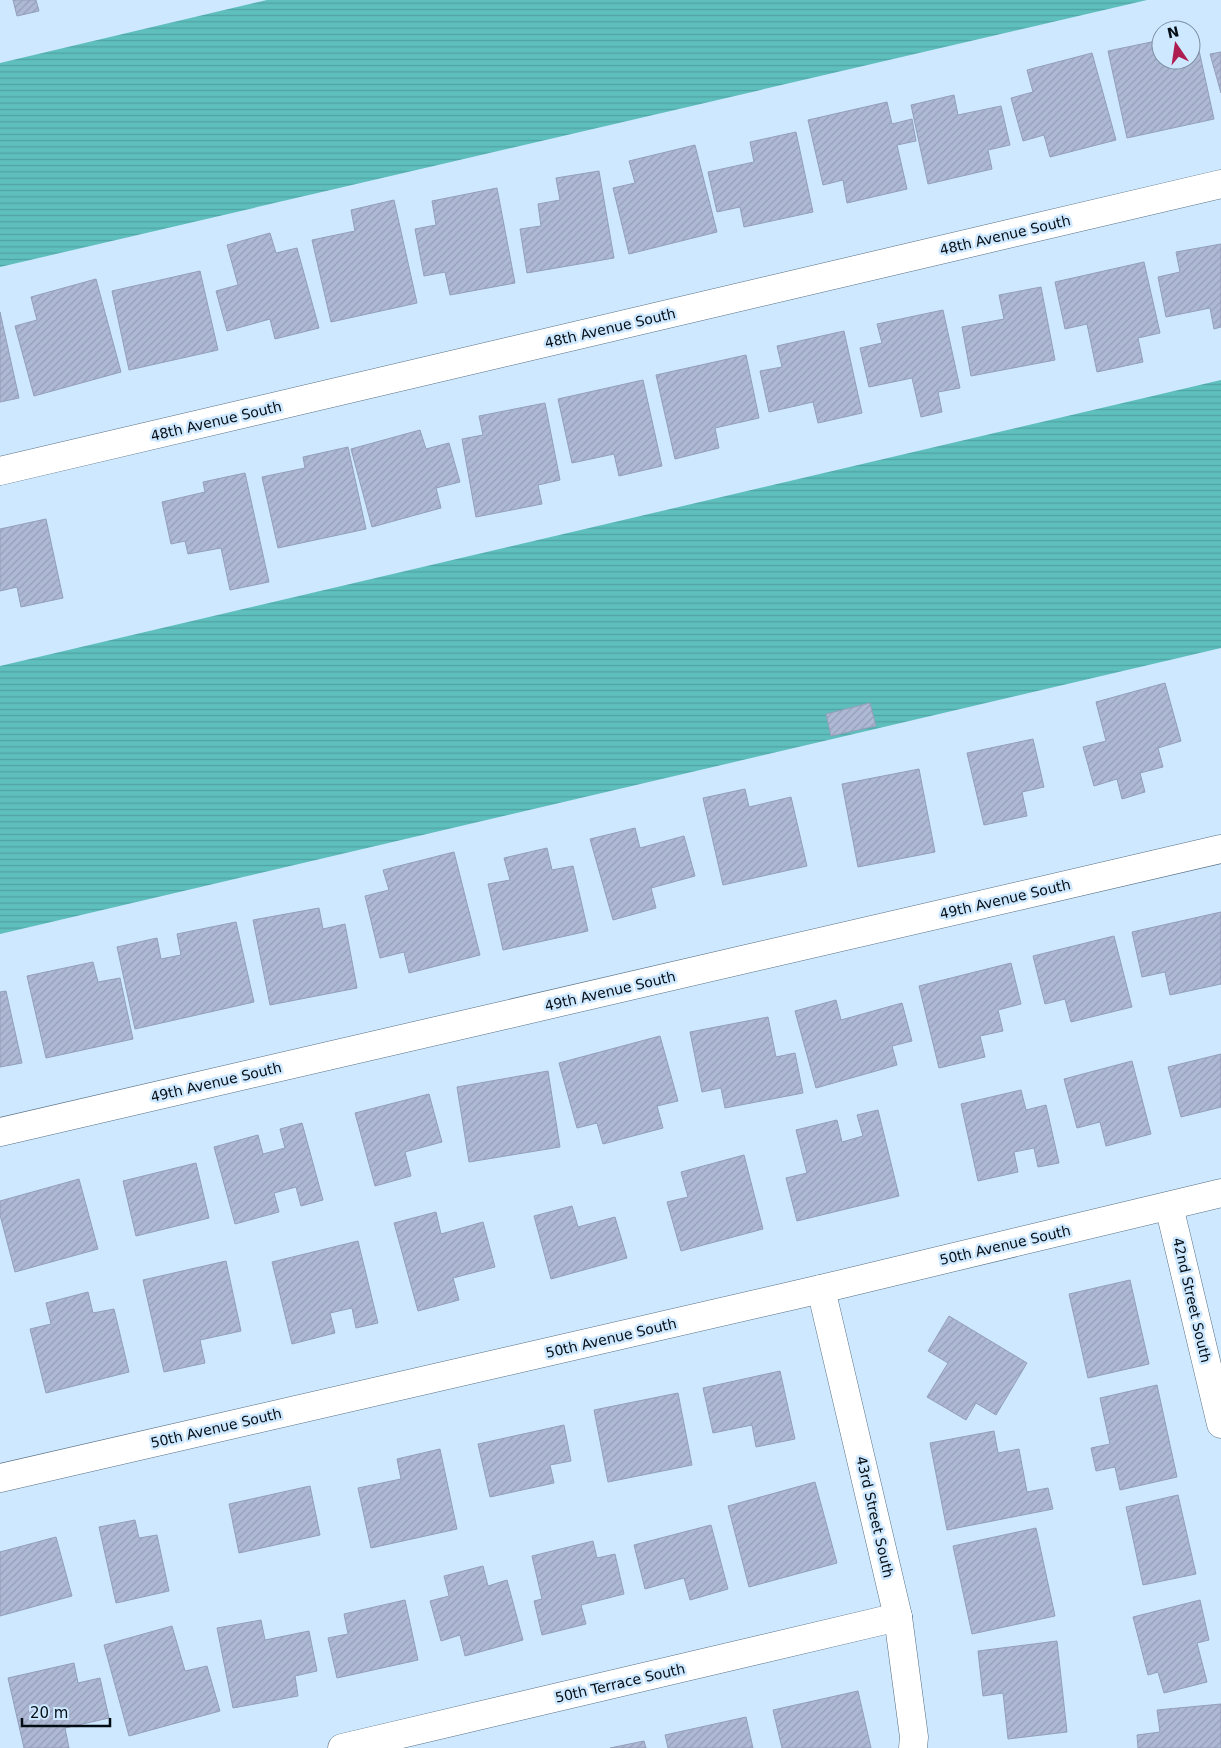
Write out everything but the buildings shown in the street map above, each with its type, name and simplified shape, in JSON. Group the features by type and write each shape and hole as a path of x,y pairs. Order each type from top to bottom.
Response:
{"street":[{"name":"48th Avenue South","path":"0,471 1221,184"},
{"name":"49th Avenue South","path":"0,1132 1221,849"},
{"name":"50th Avenue South","path":"0,1478 821,1289 1221,1193"},
{"name":"42nd Street South","path":"1169,1206 1221,1424"},
{"name":"43rd Street South","path":"821,1289 898,1617 914,1737 913,1748"},
{"name":"50th Terrace South","path":"342,1748 898,1617"}],"shaded area":[{"path":"267,0 1147,0 0,267 0,63"},
{"path":"1221,380 1221,648 0,934 0,666"}]}
